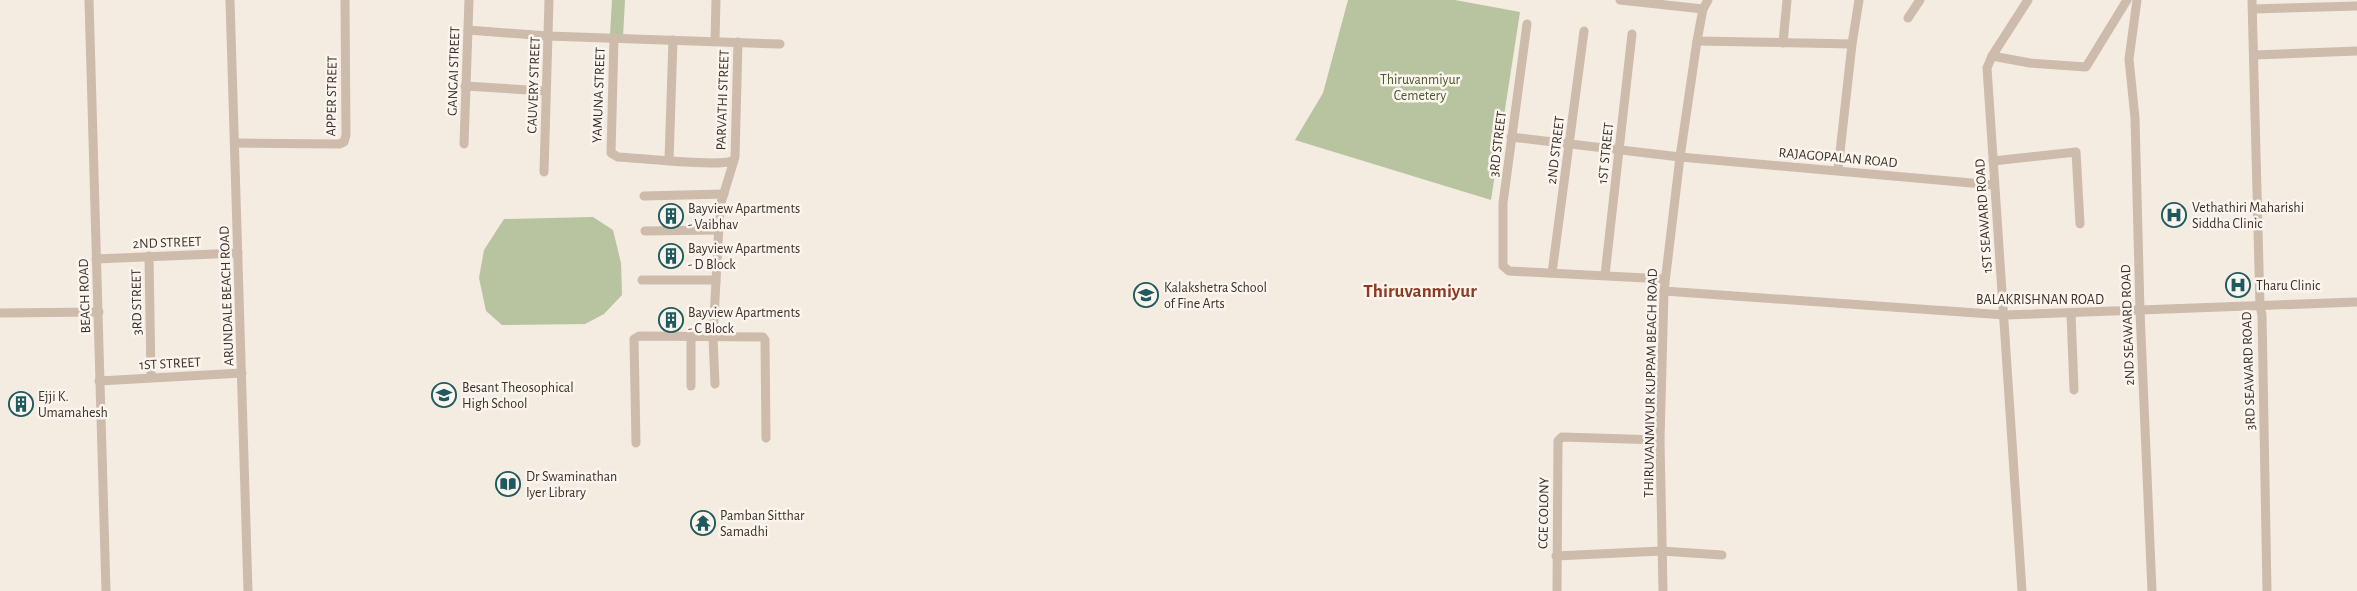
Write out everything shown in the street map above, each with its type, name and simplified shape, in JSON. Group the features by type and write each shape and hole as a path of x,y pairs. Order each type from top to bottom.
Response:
{"street":[{"name":"BEACH ROAD","path":"90,0 106,591"},
{"name":"ARUNDALE BEACH ROAD","path":"230,0 248,591"},
{"name":"APPER STREET","path":"235,143 339,144 344,142 346,135 345,0"},
{"name":"GANGAI STREET","path":"464,144 469,0"},
{"name":"CAUVERY STREET","path":"544,172 549,0"},
{"path":"715,42 716,0"},
{"path":"1620,0 1703,9"},
{"name":"THIRUVANMIYUR KUPPAM BEACH ROAD","path":"1663,591 1660,440 1664,291 1680,157 1697,41 1703,9 1708,0"},
{"path":"1783,43 1787,0"},
{"path":"1838,170 1852,44 1859,0"},
{"path":"1908,18 1920,0"},
{"name":"1ST SEAWARD ROAD","path":"2022,591 1987,68 1992,56 2028,0"},
{"path":"1992,56 2030,63 2086,67 2127,0"},
{"name":"2ND SEAWARD ROAD","path":"2137,0 2129,59 2135,118 2140,311 2152,591"},
{"path":"2252,5 2357,6"},
{"name":"3RD SEAWARD ROAD","path":"2252,5 2260,306 2262,314 2267,591"},
{"name":"3RD STREET","path":"1527,24 1503,203 1502,263 1510,271 1552,273"},
{"path":"468,30 548,36 780,44"},
{"name":"2ND STREET","path":"1552,273 1584,31"},
{"name":"1ST STREET","path":"1605,275 1632,34"},
{"name":"YAMUNA STREET","path":"614,38 611,153 618,156 669,160"},
{"path":"673,40 669,160 722,163 732,160"},
{"path":"1697,41 1852,44"},
{"name":"PARVATHI STREET","path":"715,384 713,337 718,230 720,206 735,151 738,42"},
{"path":"2254,55 2357,51"},
{"path":"465,86 546,91"},
{"name":"RAJAGOPALAN ROAD","path":"1511,136 1570,145 1680,157 1994,185"},
{"path":"1993,161 2076,152 2080,224"},
{"path":"644,196 724,194"},
{"path":"646,231 718,230"},
{"name":"2ND STREET","path":"96,259 238,253"},
{"name":"3RD STREET","path":"149,256 151,377"},
{"path":"1552,273 1665,279"},
{"path":"642,280 716,280"},
{"name":"BALAKRISHNAN ROAD","path":"1664,291 2005,316 2357,302"},
{"path":"0,313 99,312"},
{"path":"2071,313 2074,390"},
{"path":"636,443 634,339 639,336 761,336 765,338 766,438"},
{"path":"691,337 691,386"},
{"name":"1ST STREET","path":"99,381 242,373"},
{"name":"CGE COLONY","path":"1558,590 1556,556 1557,444 1560,438 1660,440"},
{"path":"1556,556 1661,551 1722,555"}],"green space":[{"path":"612,0 625,0 623,37 610,35"},
{"name":"Thiruvanmiyur Cemetery","path":"1348,0 1455,0 1520,12 1491,200 1295,140 1323,93"},
{"path":"593,217 613,230 621,263 622,295 604,314 585,324 502,325 486,311 479,278 484,250 504,219"}],"place":[{"name":"Vethathiri Maharishi Siddha Clinic","path":"2174,215"},
{"name":"Bayview Apartments - Vaibhav","path":"671,216"},
{"name":"Bayview Apartments - D Block","path":"671,256"},
{"name":"Tharu Clinic","path":"2238,285"},
{"name":"Kalakshetra School of Fine Arts","path":"1146,295"},
{"name":"Bayview Apartments - C Block","path":"671,320"},
{"name":"Besant Theosophical High School","path":"444,395"},
{"name":"Ejji K. Umamahesh","path":"21,404"},
{"name":"Dr Swaminathan Iyer Library","path":"508,484"},
{"name":"Pamban Sitthar Samadhi","path":"703,523"}],"district":[{"name":"Thiruvanmiyur","path":"1420,290"}]}
